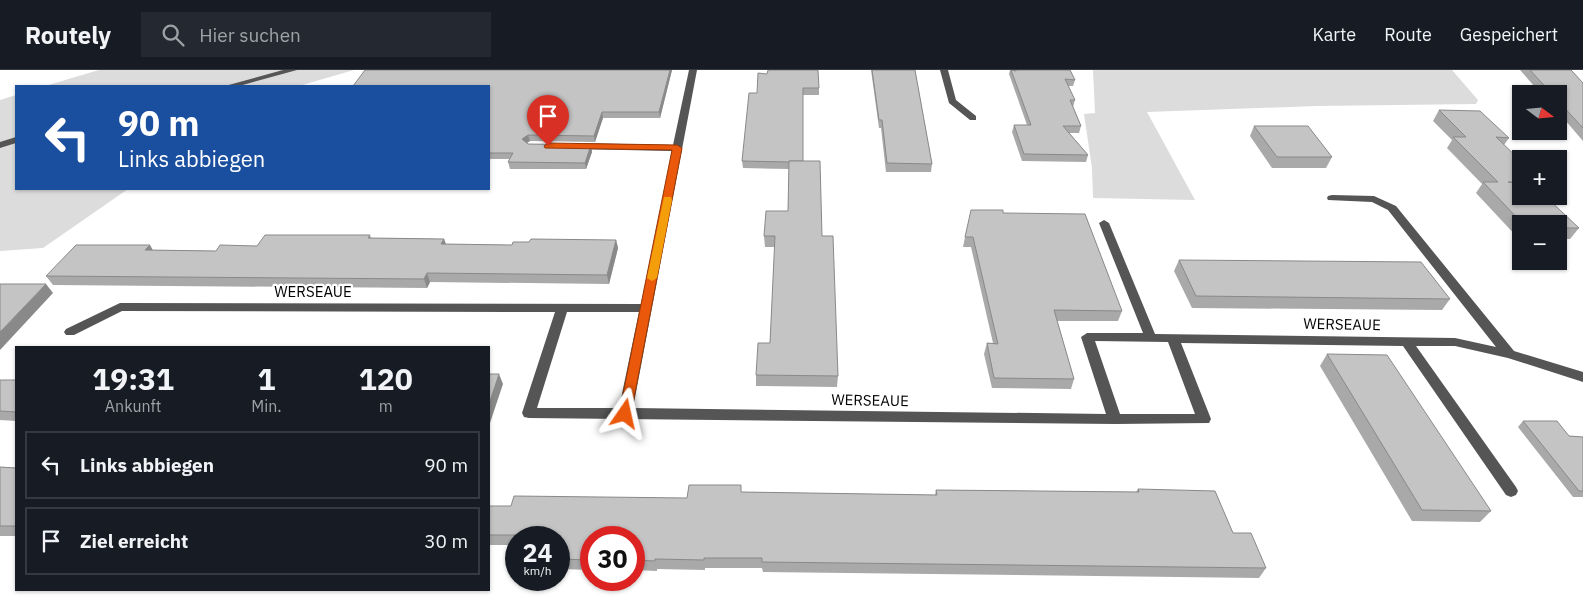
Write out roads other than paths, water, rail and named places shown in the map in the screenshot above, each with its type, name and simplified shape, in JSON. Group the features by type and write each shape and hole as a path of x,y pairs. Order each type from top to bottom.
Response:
{"street":[{"path":"234,85 293,70"},
{"path":"625,414 693,70"},
{"path":"944,70 952,101 973,118"},
{"path":"0,145 15,140"},
{"path":"569,146 677,148"},
{"path":"1332,198 1374,199 1392,208 1509,354"},
{"path":"1104,223 1151,338"},
{"name":"WERSEAUE","path":"70,332 120,306 646,308"},
{"name":"WERSEAUE","path":"562,308 529,413 1204,419 1173,338"},
{"name":"WERSEAUE","path":"1115,419 1087,337 1455,342 1509,354 1583,377"},
{"path":"1406,341 1511,492"}]}
